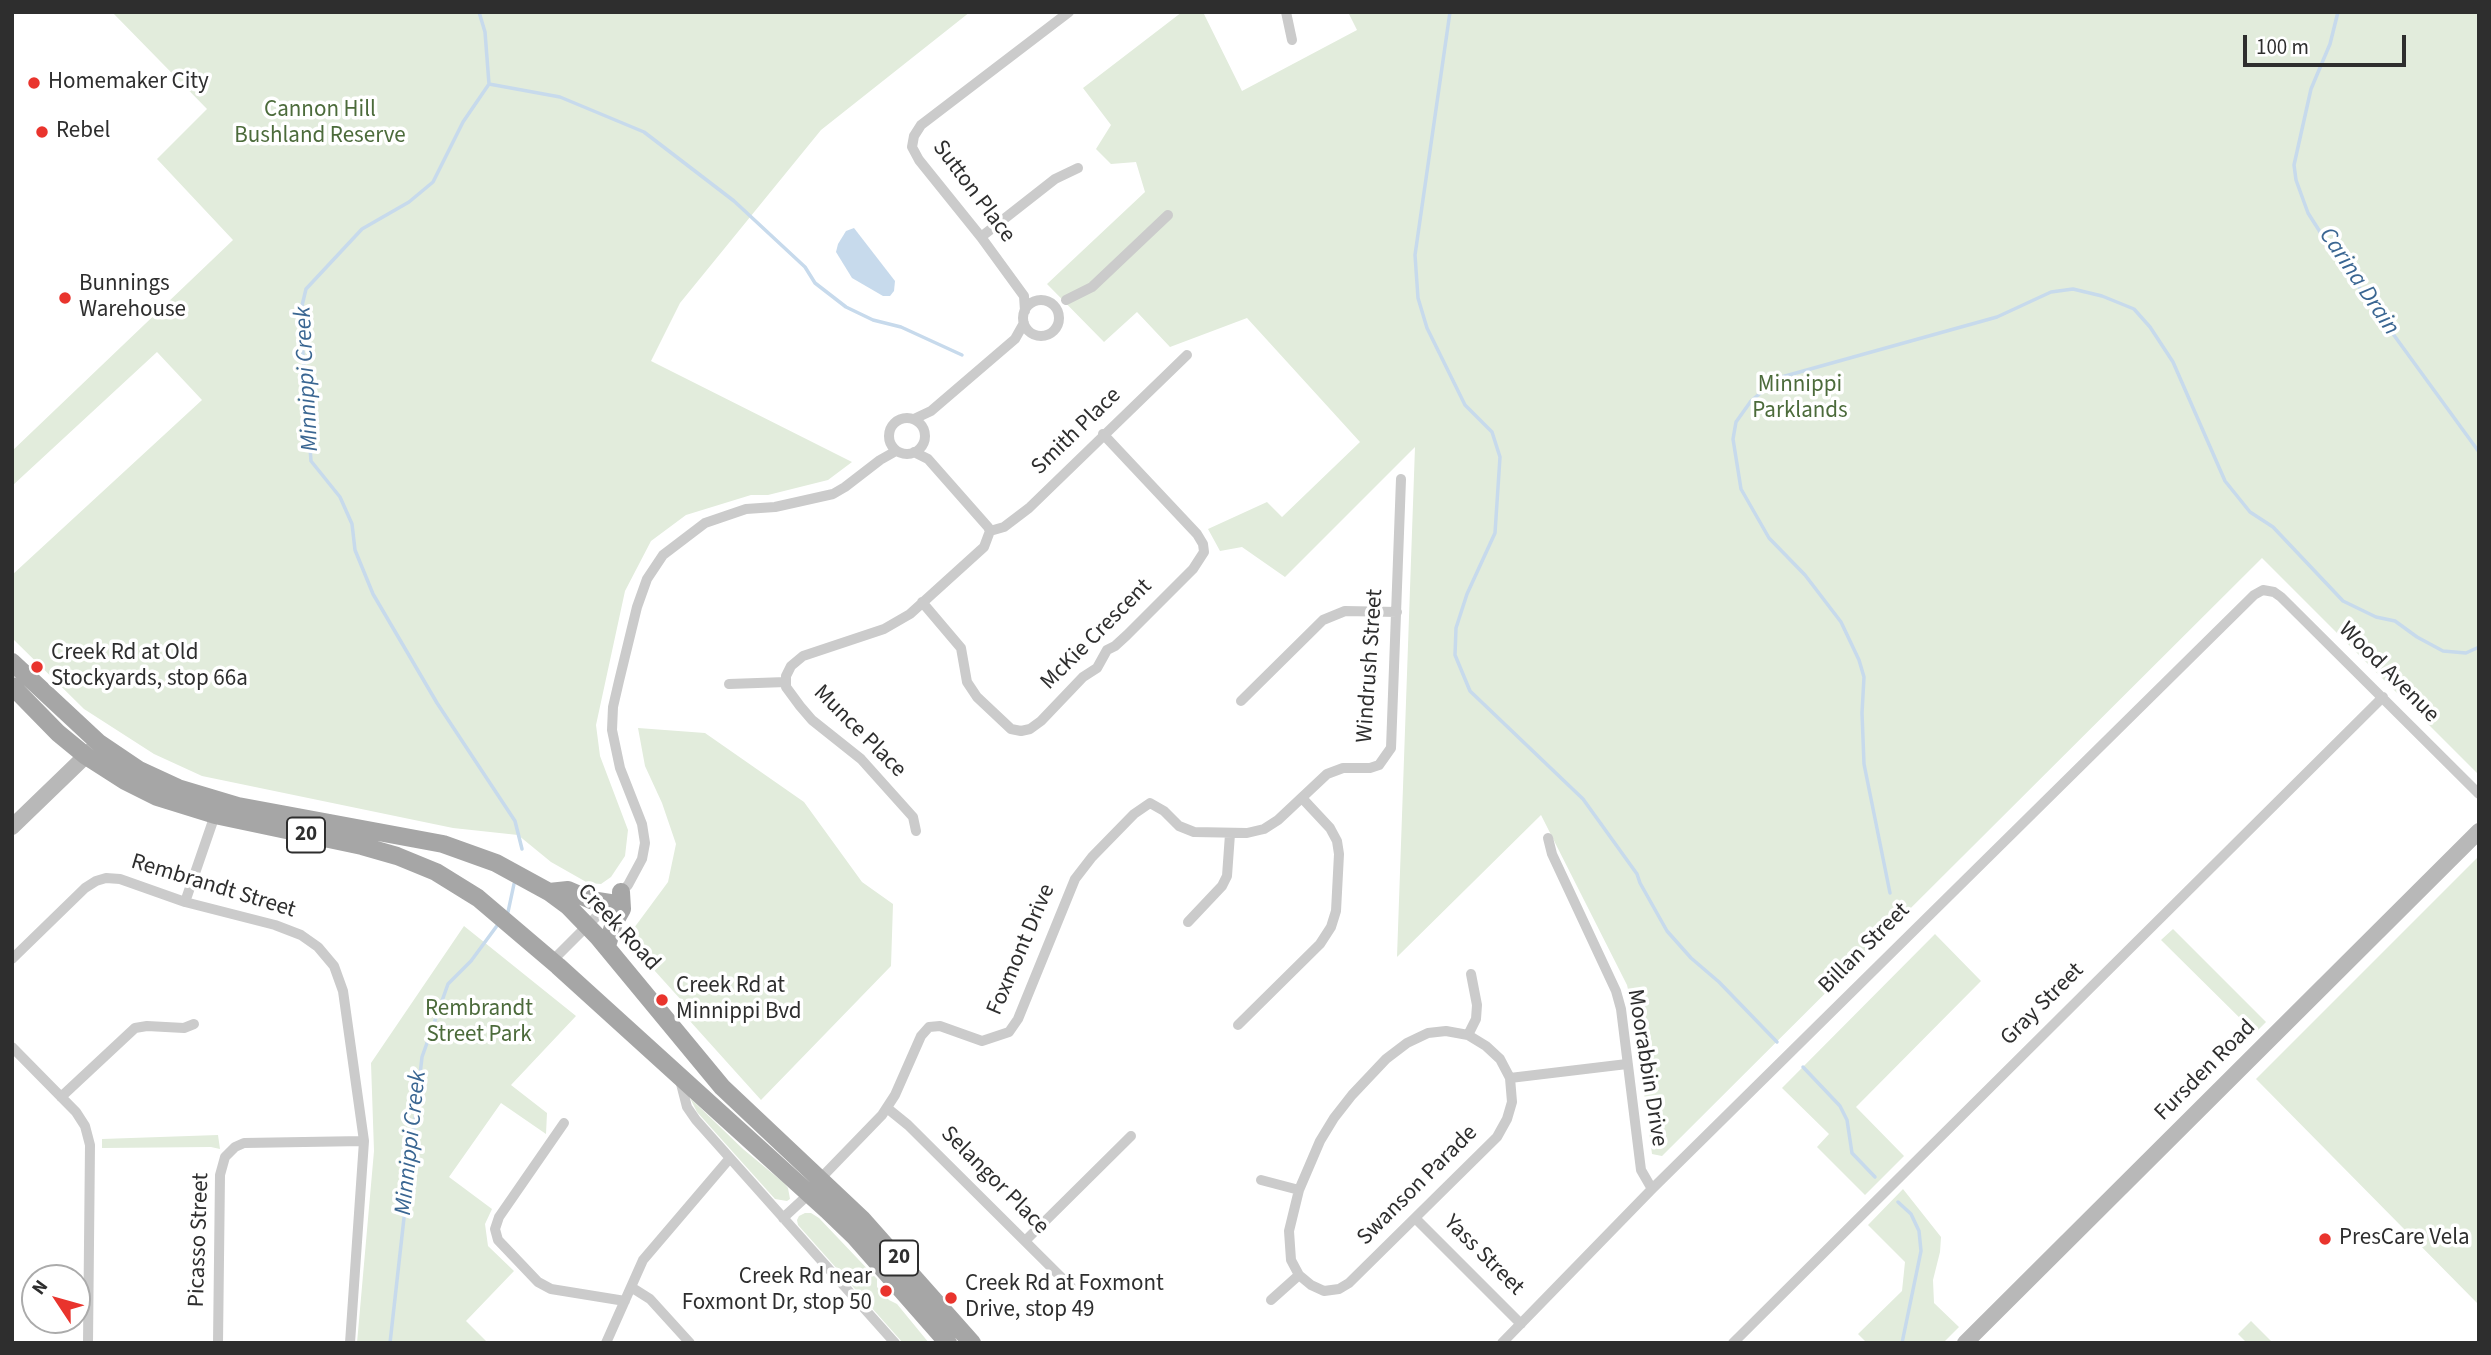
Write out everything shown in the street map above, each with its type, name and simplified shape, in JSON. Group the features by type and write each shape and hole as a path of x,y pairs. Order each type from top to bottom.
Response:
{"main road":[{"name":"Creek Road","path":"12,662 92,749 141,789 176,804 215,815 370,848 425,867 452,880 478,898 552,961 855,1237 948,1343"},
{"name":"Creek Road","path":"12,686 58,733 159,780 214,801 429,841 496,863 549,892 588,925 607,946 722,1087 897,1255 972,1343"},
{"path":"425,867 431,856 429,841"},
{"path":"549,892 568,890 591,900 616,897 622,909 614,923 607,946"}],"street":[{"name":"Sutton Place","path":"1024,296 919,160 912,147 914,136 921,125 1069,12"},
{"path":"1286,12 1292,40"},
{"path":"981,237 1055,179 1078,168"},
{"path":"1066,300 1092,287 1168,215"},
{"path":"1014,339 1048,334 1059,321 1057,310 1049,301 1024,296 1027,328 1036,335"},
{"path":"928,460 920,428 908,417 897,420 889,430 893,446 908,454 914,452 923,444 920,428 931,411 1014,339 1027,306 1037,300"},
{"name":"Smith Place","path":"990,531 1004,527 1029,508 1188,355"},
{"name":"McKie Crescent","path":"922,603 961,648 967,682 977,697 1011,729 1030,729 1041,721 1083,677 1097,668 1107,650 1127,635 1193,569 1204,552 1197,534 1104,434"},
{"path":"552,961 633,879 640,867 645,843 642,824 615,752 613,707 637,607 648,579 663,555 705,523 746,509 775,507 833,494 845,488 880,460 893,446"},
{"path":"914,452 928,460 990,531"},
{"name":"Windrush Street","path":"1302,798 1327,774 1343,768 1370,768 1379,765 1391,748 1401,479"},
{"name":"Munce Place","path":"916,831 913,817 861,760 811,720 791,694 786,676 791,666 803,656 884,629 910,614 984,547 990,531"},
{"name":"Wood Avenue","path":"2263,590 2274,592 2281,597 2479,794"},
{"name":"Billan Street","path":"1502,1343 1651,1189 2253,595 2263,590"},
{"path":"1241,701 1323,620 1345,611 1397,612"},
{"path":"729,684 786,682"},
{"name":"Gray Street","path":"1733,1343 2383,697"},
{"path":"12,827 92,749"},
{"path":"1238,1025 1320,944 1331,927 1336,911 1339,854 1337,841 1331,828 1302,798"},
{"name":"Foxmont Drive","path":"783,1218 809,1194 887,1108 920,1036 929,1027 940,1026 982,1041 1009,1032 1018,1019 1075,879 1092,857 1134,814 1150,803 1164,811 1180,826 1194,832 1247,833 1264,829 1302,798"},
{"path":"185,902 215,815"},
{"name":"Fursden Road","path":"1965,1343 2479,831"},
{"path":"1188,922 1222,886 1227,876 1230,834"},
{"name":"Moorabbin Drive","path":"1548,838 1552,853 1616,992 1621,1009 1641,1170 1651,1189"},
{"name":"Rembrandt Street","path":"12,959 85,888 106,878 120,879 185,902 275,925 301,935 318,947 334,967 343,991 364,1141 350,1343"},
{"path":"1468,1035 1476,1019 1477,1005 1471,974"},
{"path":"61,1097 135,1028 184,1028 194,1024"},
{"path":"1272,1300 1299,1275 1291,1260 1289,1231 1299,1190 1310,1163 1334,1118 1352,1095 1386,1059 1407,1043 1428,1033 1446,1031 1468,1035 1500,1059 1510,1077 1628,1064"},
{"path":"12,1047 76,1112 85,1126 90,1144 88,1343"},
{"path":"679,1076 687,1107 696,1120 895,1343"},
{"name":"Swanson Parade","path":"1299,1275 1324,1291 1339,1289 1349,1283 1497,1137 1507,1119 1512,1102 1510,1077"},
{"name":"Selangor Place","path":"887,1108 908,1125 1070,1287"},
{"path":"564,1123 499,1217 495,1229 498,1240 538,1282 551,1289 625,1301"},
{"path":"1025,1241 1130,1136"},
{"name":"Picasso Street","path":"218,1343 219,1175 225,1157 234,1147 244,1143 364,1141"},
{"path":"606,1343 643,1260 730,1158"},
{"path":"1261,1180 1299,1190"},
{"name":"Yass Street","path":"1415,1218 1521,1324"},
{"path":"631,1287 650,1299 690,1343"}],"green space":[{"name":"Cannon Hill Bushland Reserve","path":"112,12 970,12 821,130 680,303 651,361 852,462 828,480 768,495 751,495 686,515 651,541 625,591 596,725 600,756 628,830 625,856 611,877 601,884 588,883 551,862 518,835 453,828 202,776 154,754 84,709 12,638 12,575 202,400 157,352 12,486 12,451 233,240 157,159 207,109"},
{"name":"Minnippi Parklands","path":"1182,12 1203,12 1242,91 1357,30 1348,12 2479,12 2479,775 2262,558 1662,1156 1652,1154 1634,1015 1627,985 1541,815 1397,957 1415,447 1285,577 1242,547 1220,551 1208,529 1267,502 1282,517 1360,442 1247,318 1170,347 1137,312 1104,342 1047,284 1145,192 1136,162 1111,164 1096,149 1111,125 1083,88"},
{"path":"638,728 705,733 804,802 862,882 893,904 891,966 761,1100 689,1020 682,1001 645,960 636,954 634,928 668,882 676,844 662,803 645,766"},
{"path":"2479,856 2479,1305 2256,1079"},
{"name":"Rembrandt Street Park","path":"464,926 576,1016 511,1085 547,1113 546,1134 501,1103 449,1177 492,1209 485,1224 488,1246 514,1271 466,1321 488,1343 357,1343 374,1151 371,1063"},
{"path":"2173,929 2266,1022 2255,1033 2161,940"},
{"path":"1935,934 1981,981 1856,1107 1904,1156 1865,1195 1817,1147 1829,1134 1782,1088"},
{"path":"690,1098 743,1149 784,1183 790,1199 775,1199 697,1112"},
{"path":"218,1135 220,1149 102,1148 102,1139"},
{"path":"1903,1189 1941,1237 1933,1280 1934,1303 1959,1327 1943,1343 1867,1343 1858,1334 1902,1291 1905,1262 1868,1225"},
{"path":"805,1213 819,1218 877,1279 877,1287 889,1300 897,1304 929,1343 903,1343 798,1225 799,1216"},
{"path":"2251,1321 2273,1343 2247,1343 2238,1334"}],"water":[{"path":"854,228 895,281 894,291 890,296 883,296 852,278 836,252 846,231"}],"waterway":[{"name":"Minnippi Creek","path":"479,12 485,32 489,84 463,122 433,182 409,202 362,229 306,289 300,314 311,461 340,497 352,524 355,550 373,594 437,703 515,821 522,849"},
{"path":"1450,12 1415,255 1418,298 1427,328 1465,405 1492,432 1500,457 1495,533 1467,594 1456,628 1455,655 1470,691 1583,799 1637,874 1667,931 1777,1042"},
{"name":"Carina Drain","path":"2338,12 2330,44 2311,89 2294,165 2296,180 2308,213 2329,246 2479,452"},
{"path":"489,84 560,97 644,132 734,201 805,267 815,283 846,307 873,320 901,327 962,355"},
{"path":"1890,893 1864,764 1864,677 1859,660 1841,622 1805,575 1769,538 1741,489 1733,439 1736,422 1751,401 1778,378 1997,317 2051,292 2073,289 2102,296 2134,309 2150,327 2173,362 2225,481 2250,512 2273,527 2343,601 2376,617 2395,621 2443,651 2466,653 2479,647"},
{"name":"Minnippi Creek","path":"508,912 514,884"},
{"name":"Minnippi Creek","path":"390,1343 422,1057 448,984 471,961 499,923"},
{"path":"1803,1067 1840,1106 1847,1120 1852,1153 1875,1177"},
{"path":"1898,1202 1911,1214 1919,1231 1921,1251 1902,1343"}],"place":[{"name":"Homemaker City","path":"34,83"},
{"name":"Rebel","path":"42,132"},
{"name":"Bunnings Warehouse","path":"65,298"},
{"name":"Creek Rd at Old Stockyards, stop 66a","path":"37,667"},
{"name":"Creek Rd at Minnippi Bvd","path":"662,1000"},
{"name":"PresCare Vela","path":"2325,1239"},
{"name":"Creek Rd near Foxmont Dr, stop 50","path":"886,1291"},
{"name":"Creek Rd at Foxmont Drive, stop 49","path":"951,1298"}]}
